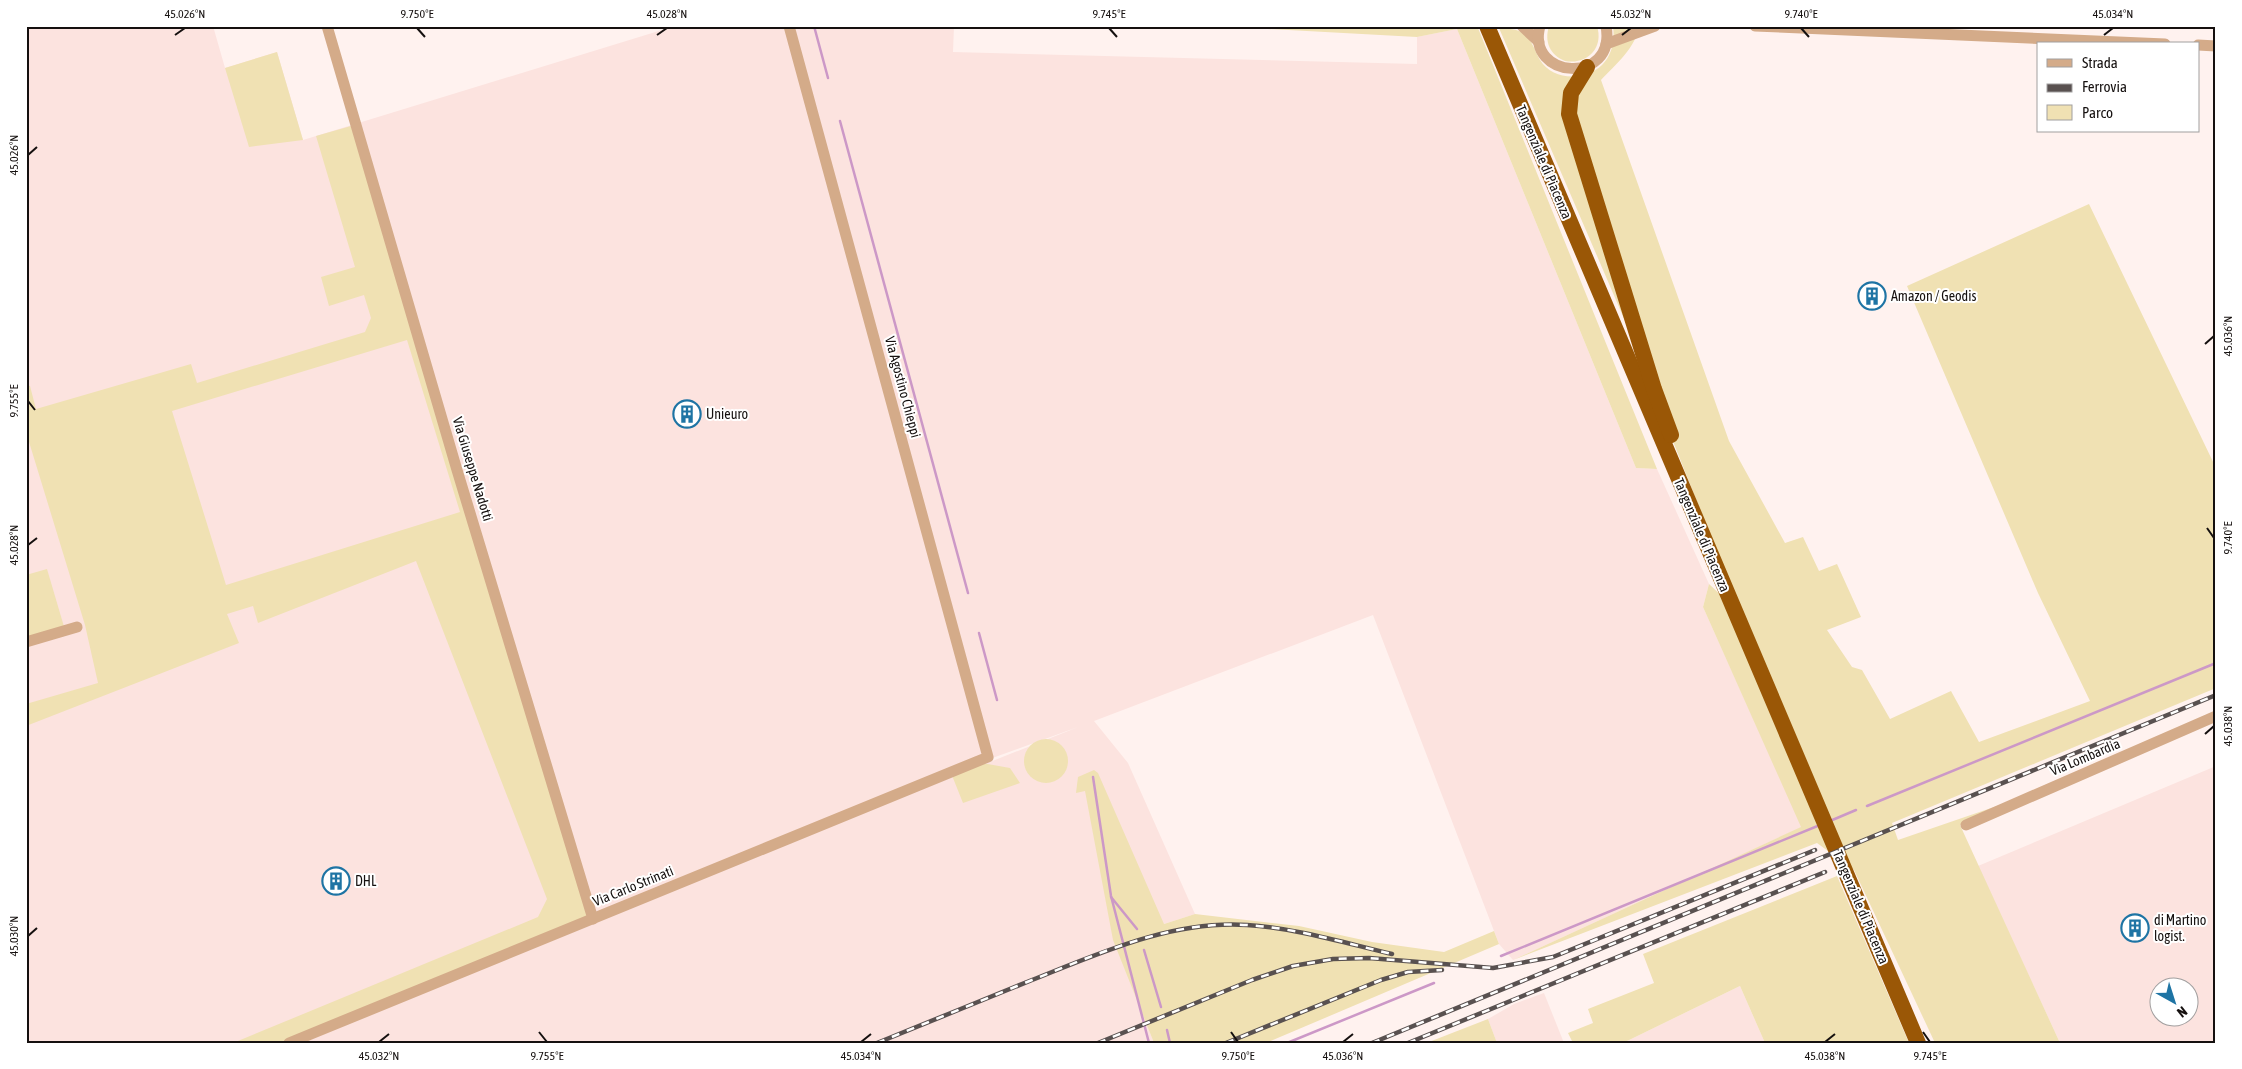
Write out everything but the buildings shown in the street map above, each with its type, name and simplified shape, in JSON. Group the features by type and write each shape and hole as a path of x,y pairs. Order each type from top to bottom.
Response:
{"highway":[{"name":"Tangenziale di Piacenza","path":"1487,26 1916,1039"},
{"path":"1587,67 1571,93 1569,114 1654,389 1691,482 1697,522"}],"street":[{"name":"Via Giuseppe Nadotti","path":"327,26 460,479 593,919"},
{"name":"Via Agostino Chieppi","path":"789,26 988,757"},
{"path":"1522,26 1539,42 1546,56 1557,66 1566,69 1587,67 1596,62 1606,44 1606,26"},
{"path":"1539,42 1540,26"},
{"path":"1606,44 1655,26"},
{"path":"1755,26 2119,42"},
{"path":"2200,45 2216,46"},
{"path":"26,642 77,627"},
{"name":"Via Lombardia","path":"1966,825 2216,716"},
{"name":"Via Carlo Strinati","path":"289,1043 988,757"}],"shaded area":[{"path":"26,26 213,26 225,68 277,52 303,140 675,26 954,26 953,52 1417,64 1417,37 1457,29 1636,468 1657,469 1709,584 1703,607 1802,827 1513,960 1499,944 1373,615 1094,721 1128,763 1195,914 1114,940 1154,1043 26,1043","holes":["1078,727 706,875 951,773"]},
{"path":"2216,766 2216,1043 2060,1043 1978,866"},
{"path":"1740,986 1765,1043 1623,1043"},
{"path":"1544,993 1564,1043 1497,1043 1488,1019 1514,1004"}],"green space":[{"path":"1214,26 1482,26 1478,28 1657,469 1636,468 1457,29 1417,37"},
{"path":"1549,26 1597,26 1599,34 1596,48 1587,57 1580,60 1573,62 1565,61 1552,52 1547,37"},
{"path":"1613,26 1638,26 1630,48 1601,80 1729,441 1785,543 1803,537 1819,571 1837,564 1861,617 1827,630 1852,667 1862,670 1890,719 1951,691 1979,742 2090,701 2038,593 1907,286 2089,204 2216,468 2216,688 1892,823 1898,840 2046,789 1960,825 2060,1043 1935,1043 1854,870 1817,843 1513,960 1801,827 1703,607 1709,584 1742,615 1628,328 1499,28 1521,32 1530,40 1540,60 1553,72 1561,75 1578,76 1595,70 1608,57 1614,37"},
{"path":"277,52 303,140 249,147 225,68"},
{"path":"351,126 594,919 288,1043 233,1043 538,917 547,899 416,561 258,623 253,606 227,614 239,643 26,726 26,704 98,683 85,625 26,432 26,385 30,386 36,409 191,364 197,383 365,332 371,318 364,295 329,306 321,277 355,267 316,136","holes":["407,340 460,512 226,585 172,411"]},
{"path":"47,569 65,630 26,642 26,575"},
{"path":"1042,739 1050,739 1062,745 1068,761 1062,777 1050,783 1042,783 1030,777 1024,765 1024,757 1030,745"},
{"path":"982,763 1010,768 1020,783 963,803 951,773"},
{"path":"1094,770 1098,773 1164,924 1195,914 1299,926 1372,942 1444,952 1494,931 1499,944 1266,1043 1154,1043 1113,940 1085,791 1076,793 1078,777"},
{"path":"1837,876 1909,1043 1765,1043 1740,986 1623,1043 1573,1043 1568,1033 1593,1023 1588,1009 1654,983 1643,954"},
{"path":"1488,1019 1497,1043 1427,1043 1429,1042"}],"waterway":[{"path":"814,26 828,78"},
{"path":"840,121 968,593"},
{"path":"979,633 997,700"},
{"path":"1867,806 2216,663"},
{"path":"1093,777 1111,896 1149,1043"},
{"path":"1830,821 1856,810"},
{"path":"1501,956 1820,825"},
{"path":"1111,897 1137,929"},
{"path":"1144,950 1161,1007"},
{"path":"1287,1043 1434,983"},
{"path":"1167,1030 1170,1043"}],"railway":[{"path":"1372,1043 2216,695"},
{"path":"1098,1043 1252,980 1293,966 1333,959 1369,958 1493,968 1553,957 1815,850"},
{"path":"1408,1043 1825,872"},
{"path":"877,1043 1110,949 1137,940 1191,928 1247,925 1284,929 1392,954"},
{"path":"1226,1043 1381,980 1408,972 1442,970"}],"place":[{"name":"Amazon / Geodis","path":"1872,296"},
{"name":"Unieuro","path":"687,414"},
{"name":"DHL","path":"336,881"},
{"name":"di Martino logist.","path":"2135,928"}]}
